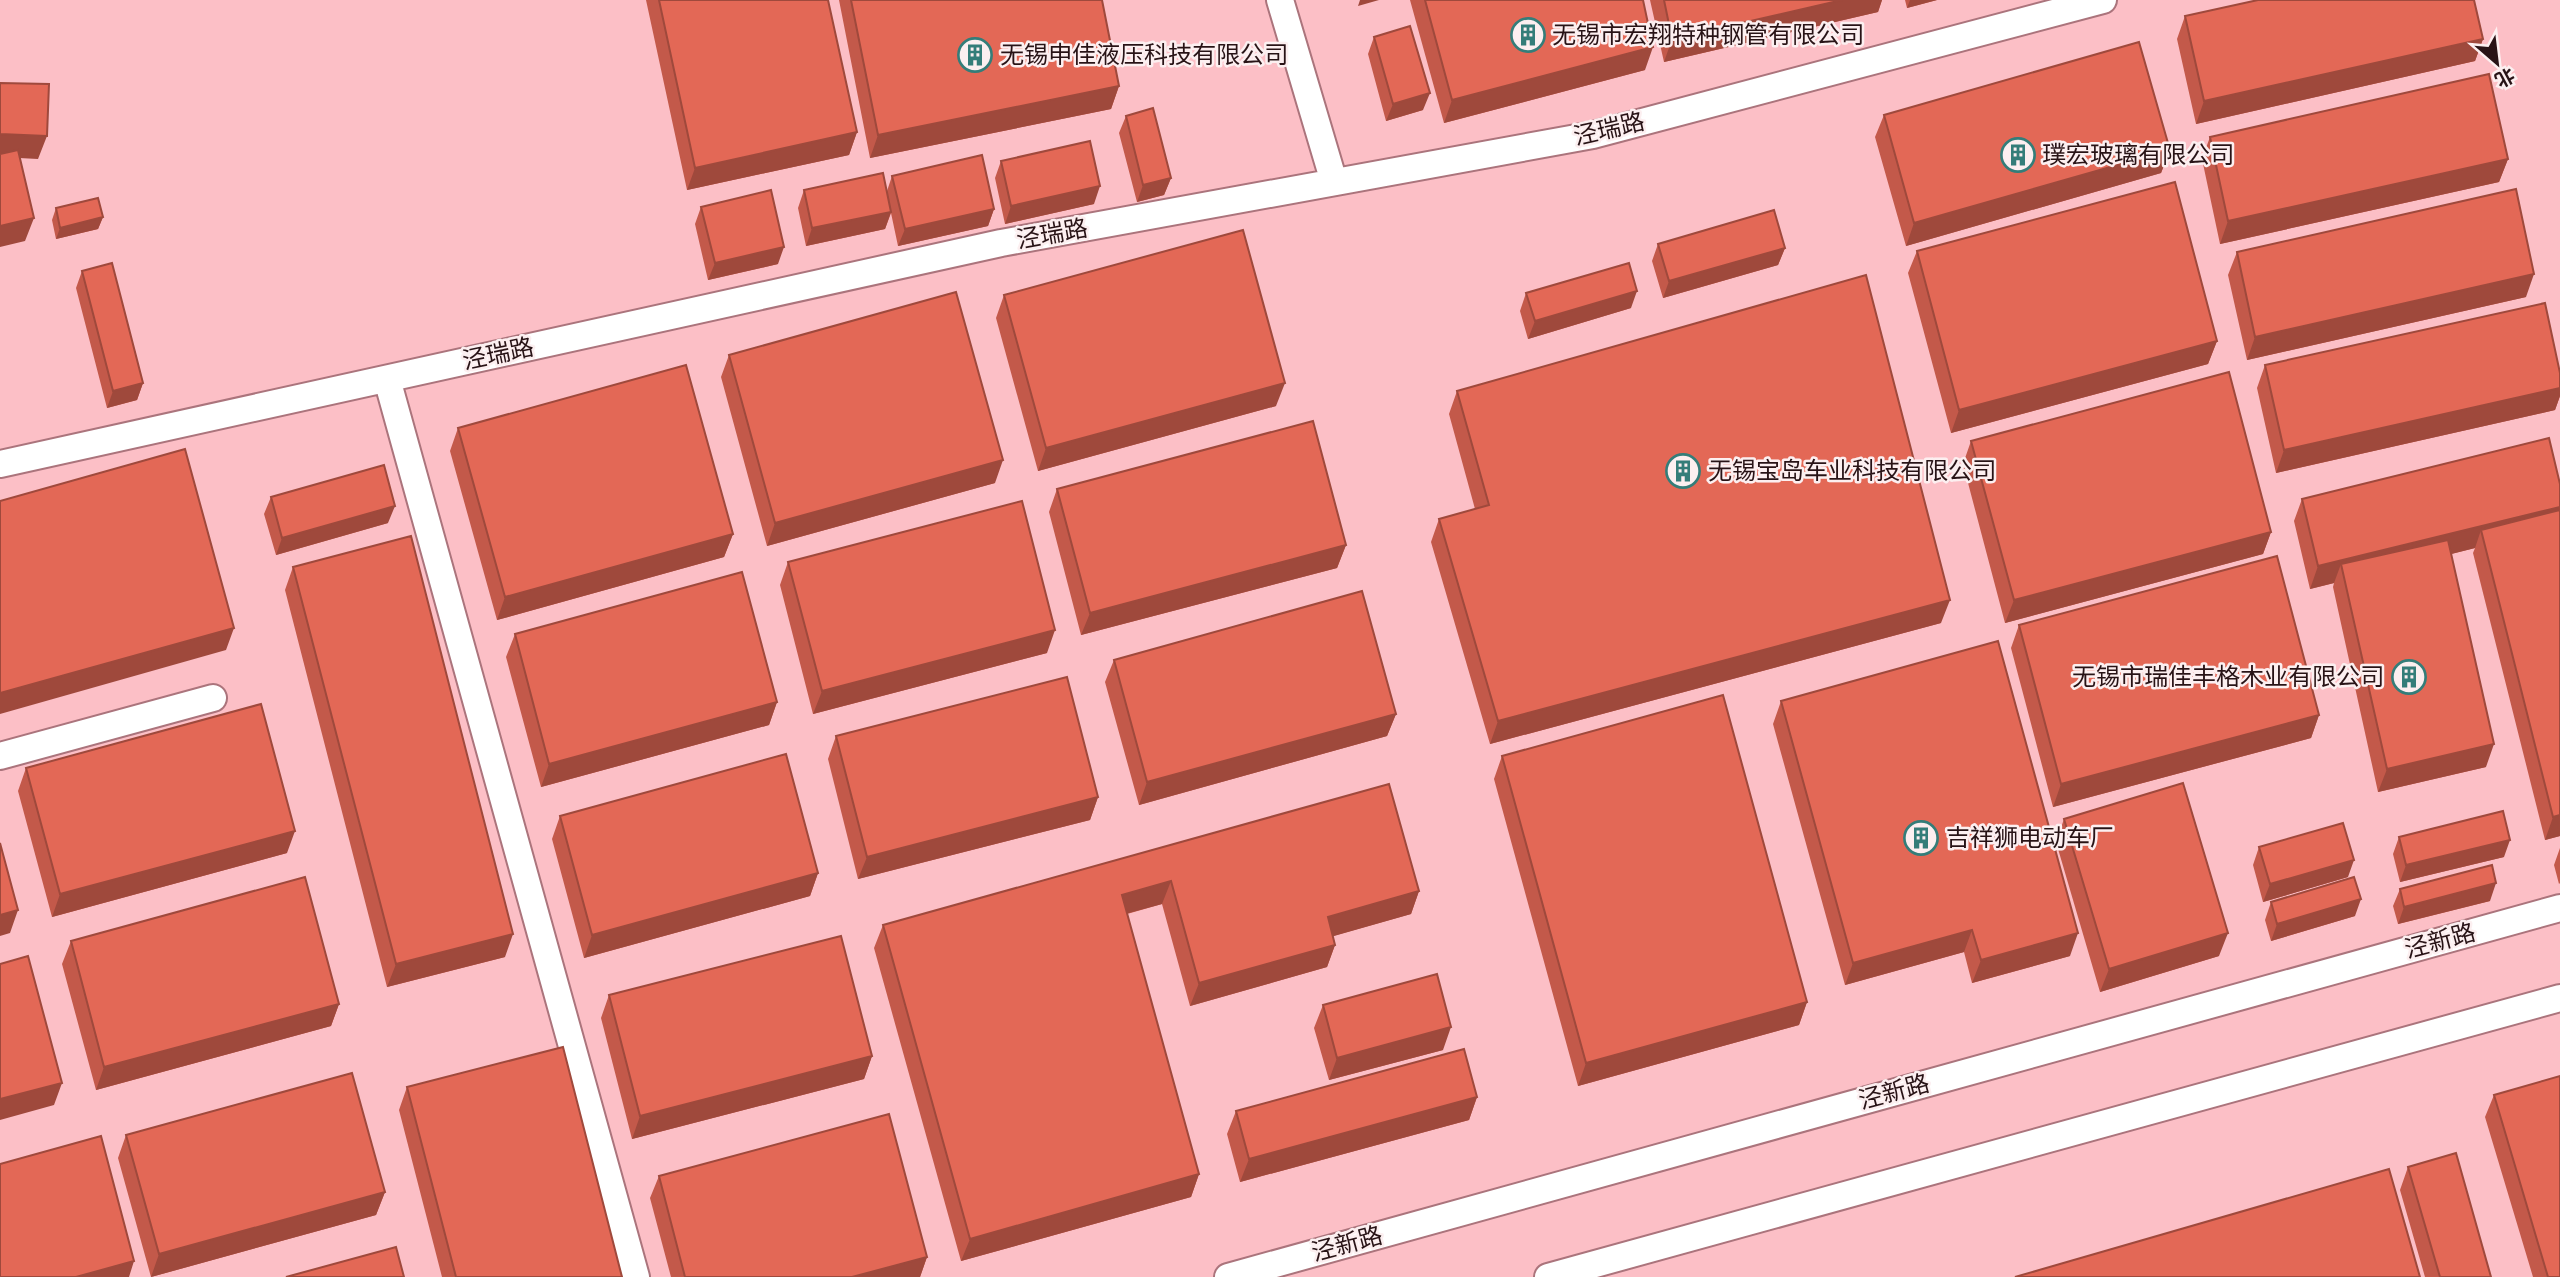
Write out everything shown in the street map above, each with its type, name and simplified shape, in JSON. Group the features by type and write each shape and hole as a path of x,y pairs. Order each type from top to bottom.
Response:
{"street":[{"path":"1280,0 1334,182"},
{"name":"泾瑞路","path":"0,464 1002,243 1593,135 2103,0"},
{"path":"387,379 636,1277"},
{"path":"0,756 213,698"},
{"name":"泾新路","path":"1228,1277 2560,908"},
{"path":"1548,1277 2560,998"}],"building":[{"path":"659,0 828,0 857,132 695,168"},
{"name":"无锡申佳液压科技有限公司","path":"851,0 1102,0 1119,86 878,135"},
{"name":"无锡市宏翔特种钢管有限公司","path":"1425,0 1643,0 1653,47 1452,100"},
{"path":"1664,0 1842,0 1672,39"},
{"path":"2258,0 2474,0 2483,39 2204,101 2185,16"},
{"path":"1410,26 1430,93 1393,104 1374,37"},
{"name":"璞宏玻璃有限公司","path":"2139,42 2170,150 1914,223 1884,115"},
{"path":"2489,74 2508,159 2228,221 2210,137"},
{"path":"0,83 49,84 47,136 0,134"},
{"path":"1153,108 1171,178 1143,185 1126,116"},
{"path":"1090,141 1100,186 1011,206 1001,161"},
{"path":"18,150 34,218 0,226 0,154"},
{"path":"982,155 994,209 905,229 892,176"},
{"path":"883,173 891,212 812,228 804,190"},
{"path":"2175,182 2217,341 1959,410 1917,251"},
{"path":"2516,189 2534,274 2255,337 2237,252"},
{"path":"771,190 784,247 715,263 701,207"},
{"path":"98,198 103,217 60,228 56,208"},
{"path":"1774,210 1785,248 1669,281 1658,244"},
{"path":"1243,230 1285,383 1046,448 1004,295"},
{"path":"112,263 143,383 113,391 82,271"},
{"path":"1629,263 1637,291 1535,321 1526,293"},
{"name":"无锡宝岛车业科技有限公司","path":"1866,275 1950,600 1498,721 1439,519 1489,505 1457,391"},
{"path":"956,292 1003,460 775,523 729,355"},
{"path":"2545,303 2560,373 2560,388 2284,450 2265,365"},
{"path":"686,365 733,534 505,597 458,428"},
{"path":"2229,372 2271,532 2014,600 1971,441"},
{"path":"1313,421 1346,545 1090,613 1057,489"},
{"path":"2549,438 2560,484 2560,507 2318,566 2302,499"},
{"path":"185,449 234,628 0,693 0,501"},
{"path":"384,465 395,506 282,538 271,497"},
{"path":"1022,501 1055,630 822,691 788,562"},
{"path":"2560,510 2560,815 2553,817 2481,530"},
{"path":"411,536 513,934 396,964 293,567"},
{"name":"无锡市瑞佳丰格木业有限公司","path":"2448,540 2494,744 2387,769 2341,564"},
{"path":"2277,556 2319,715 2061,784 2019,625"},
{"path":"742,572 777,702 549,764 515,634"},
{"path":"1362,591 1396,714 1147,782 1114,660"},
{"name":"吉祥狮电动车厂","path":"1998,641 2078,933 1981,960 1972,930 1853,963 1781,701"},
{"path":"1067,677 1098,797 867,857 836,736"},
{"path":"1723,695 1807,1002 1586,1063 1502,756"},
{"path":"261,704 295,831 60,894 26,768"},
{"path":"786,754 818,873 592,935 560,816"},
{"path":"2183,783 2228,933 2109,969 2064,819"},
{"path":"1389,784 1419,891 1328,917 1335,945 1199,983 1171,881 1122,895 1199,1174 970,1239 883,925"},
{"path":"2503,811 2510,840 2406,865 2399,837"},
{"path":"2343,823 2354,860 2270,884 2259,847"},
{"path":"0,843 18,910 0,915"},
{"path":"2492,865 2496,883 2404,907 2400,889"},
{"path":"305,877 339,1004 104,1067 71,941"},
{"path":"2354,877 2361,899 2277,924 2271,902"},
{"path":"841,936 872,1056 640,1116 609,995"},
{"path":"28,956 62,1083 0,1099 0,964"},
{"path":"1437,974 1451,1027 1337,1058 1323,1005"},
{"path":"563,1047 622,1277 456,1277 407,1087"},
{"path":"1464,1049 1477,1097 1249,1159 1236,1111"},
{"path":"352,1073 385,1192 159,1254 126,1135"},
{"path":"2560,1076 2560,1277 2548,1277 2494,1095"},
{"path":"889,1114 927,1257 852,1277 685,1277 659,1176"},
{"path":"101,1136 134,1261 76,1277 0,1277 0,1164"},
{"path":"2456,1153 2491,1277 2440,1277 2408,1167"},
{"path":"2389,1169 2420,1277 2015,1277"},
{"path":"396,1247 404,1277 286,1277"}],"place":[{"name":"无锡市宏翔特种钢管有限公司","path":"1528,35"},
{"name":"无锡申佳液压科技有限公司","path":"975,55"},
{"name":"璞宏玻璃有限公司","path":"2018,155"},
{"name":"无锡宝岛车业科技有限公司","path":"1683,471"},
{"name":"无锡市瑞佳丰格木业有限公司","path":"2409,677"},
{"name":"吉祥狮电动车厂","path":"1921,838"}]}
